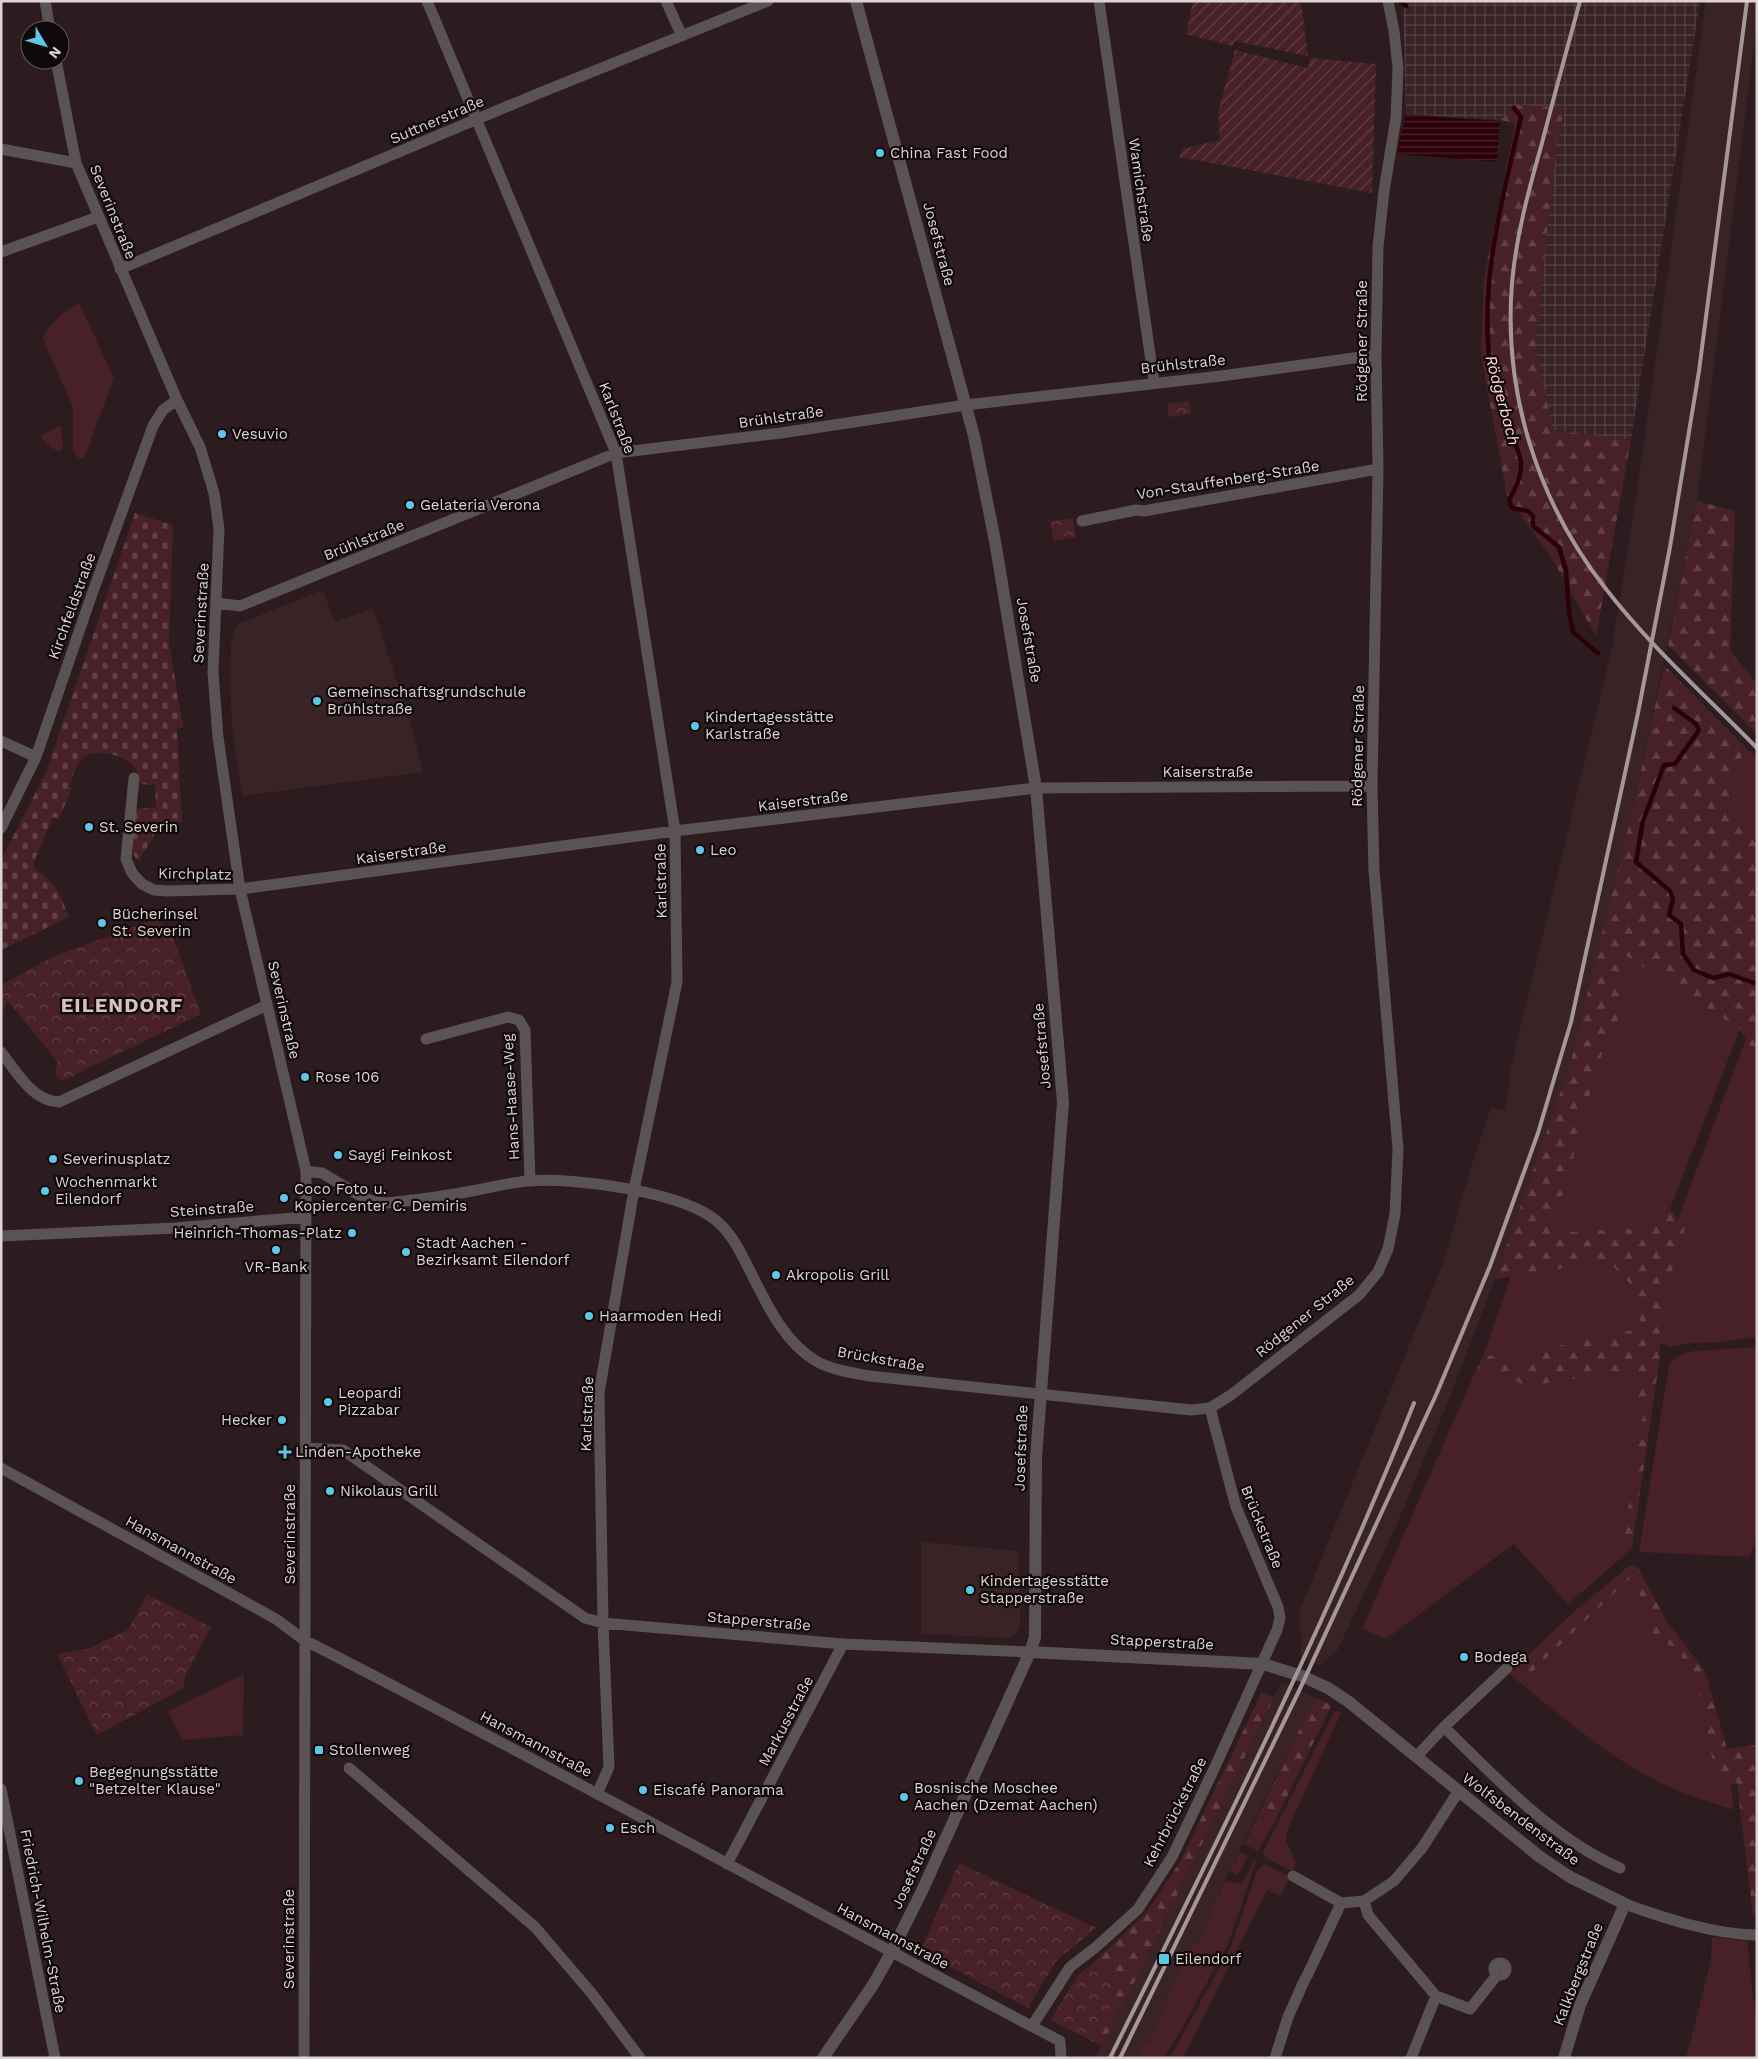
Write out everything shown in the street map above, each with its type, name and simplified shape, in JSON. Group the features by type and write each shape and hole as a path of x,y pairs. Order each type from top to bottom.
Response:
{"street":[{"path":"45,1 48,20"},
{"name":"Karlstraße","path":"427,1 478,119 616,453 675,831 677,982 634,1190 599,1393 603,1623 609,1767 597,1794"},
{"path":"666,1 682,36"},
{"name":"Suttnerstraße","path":"120,269 478,119 768,1"},
{"name":"Josefstraße","path":"823,2058 873,1985 891,1953 924,1886 1030,1652 1035,1637 1036,1458 1063,1102 1036,788 995,541 966,405 856,1"},
{"name":"Wamichstraße","path":"1099,1 1154,382"},
{"name":"Rödgener Straße","path":"1210,1408 1231,1395 1359,1295 1378,1272 1388,1249 1395,1214 1398,1149 1374,870 1372,786 1378,469 1376,354 1378,247 1384,191 1396,118 1398,68 1394,31 1388,1"},
{"name":"Severinstraße","path":"58,70 76,163 177,400 200,446 214,493 219,529 213,672 218,737 240,889 306,1171 304,2058"},
{"path":"1,150 76,163"},
{"path":"1,252 98,216"},
{"name":"Brühlstraße","path":"217,603 240,606 616,453 781,433 966,405 1154,382 1221,376 1376,354"},
{"name":"Kirchfeldstraße","path":"1,828 36,757 92,594 153,426 163,410 177,400"},
{"name":"Von-Stauffenberg-Straße","path":"1082,521 1136,510 1144,512 1378,469"},
{"path":"1,741 36,757"},
{"name":"Kirchplatz","path":"134,778 126,859 132,873 142,884 154,890 168,891 240,889"},
{"name":"Kaiserstraße","path":"240,889 675,831 1036,788 1372,786"},
{"path":"1,1052 38,1096 49,1102 59,1102 267,1005"},
{"name":"Hans-Haase-Weg","path":"426,1039 508,1017 519,1020 525,1030 530,1181"},
{"name":"Brückstraße","path":"306,1171 322,1173 364,1198 375,1202 387,1203 475,1191 530,1181 574,1182 634,1190 671,1198 698,1209 718,1222 733,1239 780,1326 797,1346 816,1361 841,1371 1040,1395 1192,1410 1210,1408 1236,1507 1278,1607 1280,1618 1269,1665"},
{"name":"Steinstraße","path":"1,1236 175,1228 306,1217"},
{"name":"Stapperstraße","path":"305,1448 343,1450 585,1618 603,1623 843,1644 1269,1665"},
{"name":"Hansmannstraße","path":"1,1468 276,1620 304,1640 1060,2041 1061,2058"},
{"name":"Markusstraße","path":"727,1864 843,1644"},
{"name":"Wolfsbendenstraße","path":"1269,1665 1302,1676 1328,1688 1350,1702 1458,1792 1540,1857 1570,1877 1626,1904 1683,1922 1757,1935"},
{"name":"Kehrbrückstraße","path":"1032,2026 1070,1967 1096,1948 1138,1909 1172,1857 1269,1665"},
{"path":"1416,1757 1444,1727 1507,1668"},
{"name":"Wolfsbendenstraße","path":"1444,1727 1520,1800 1586,1850 1620,1868"},
{"path":"348,1768 535,1928 593,1995 640,2058"},
{"name":"Friedrich-Wilhelm-Straße","path":"1,1789 55,2058"},
{"path":"1293,1876 1341,1903 1364,1901 1394,1881 1422,1848 1458,1792"},
{"path":"1364,1901 1368,1915 1436,1996 1470,2009 1497,1975"},
{"path":"1274,2058 1288,2017 1341,1903"},
{"name":"Kalkbergstraße","path":"1564,2058 1580,2005 1626,1904"},
{"path":"1411,2058 1436,1996"}],"shaded area":[{"path":"1403,1 1700,1 1631,440 1553,430 1535,345 1555,161 1564,108 1517,105 1501,120 1406,114"},
{"path":"1706,1 1757,1 1757,22 1697,501 1633,807 1570,1065 1495,1279 1451,1394 1397,1524 1337,1651 1320,1665 1301,1657 1300,1610 1443,1263 1474,1157 1491,1107 1504,1110 1510,1085 1508,1079 1612,648 1639,478"},
{"path":"1405,115 1500,121 1497,162 1397,154"},
{"name":"Gemeinschaftsgrundschule Brühlstraße","path":"323,590 335,622 373,608 410,721 423,772 242,796 232,726 230,681 231,644 234,629 240,623"},
{"name":"Kindertagesstätte Stapperstraße","path":"921,1542 1019,1551 1020,1628 1015,1635 1008,1638 921,1634"},
{"path":"1281,1683 1315,1697 1209,1913 1212,1915 1197,1945 1194,1944 1165,2002 1168,2004 1149,2042 1146,2041 1138,2058 1095,2058 1115,2020 1112,2018 1118,2006 1122,2007"}],"green space":[{"path":"1193,1 1301,1 1308,56 1235,41 1233,46 1186,34"},
{"path":"1235,50 1308,68 1310,58 1376,64 1372,193 1179,157 1183,149 1220,140 1218,112"},
{"path":"1517,105 1564,108 1555,161 1535,345 1553,430 1631,440 1596,636 1552,559 1507,495 1481,355 1484,278 1515,124 1501,120"},
{"path":"79,303 114,378 84,459 77,457 73,451 73,408 43,339 44,334 52,324"},
{"path":"1189,401 1191,414 1169,417 1167,404"},
{"path":"61,425 63,448 60,451 51,448 40,436"},
{"path":"1697,501 1735,511 1730,650 1757,684 1757,734 1668,645"},
{"path":"135,513 173,525 169,643 183,727 177,728 182,822 161,823 139,861 134,856 132,835 136,809 156,807 155,785 140,784 136,769 132,764 111,754 95,753 83,758 74,771 69,787 72,788 59,819 53,817 33,864 34,868 53,884 63,901 69,917 1,950 1,860 46,772"},
{"path":"1073,518 1076,537 1054,541 1050,522"},
{"path":"1664,665 1744,746 1726,815 1757,844 1757,1051 1751,1048 1740,1029 1620,952 1623,1009 1599,1061 1553,1233 1645,1228 1670,1209 1685,1228 1667,1289 1659,1364 1632,1547 1620,1559 1644,1408 1637,1404 1636,1369 1529,1386 1477,1368 1484,1354 1534,1365 1540,1352 1589,1336 1642,1329 1633,1287 1608,1261 1495,1279 1570,1065 1633,807"},
{"path":"1744,746 1757,759 1757,844 1726,816"},
{"path":"158,918 173,937 201,1014 62,1081 55,1076 57,1061 7,1000 3,1012 1,1010 1,985 52,957"},
{"path":"1620,952 1740,1029 1670,1209 1645,1228 1553,1234 1599,1061 1623,1009"},
{"path":"1746,1039 1751,1048 1757,1051 1757,1337 1720,1342 1691,1343 1670,1347 1660,1343 1667,1289 1685,1228 1678,1219"},
{"path":"1608,1261 1633,1287 1643,1330 1589,1336 1534,1365 1484,1354 1511,1276"},
{"path":"1757,1347 1757,1534 1750,1557 1639,1552 1669,1365 1678,1356 1693,1351"},
{"path":"1477,1368 1530,1386 1636,1369 1637,1404 1644,1408 1620,1559 1568,1604 1514,1544 1386,1639 1362,1629"},
{"path":"1633,1565 1638,1568 1666,1620 1705,1671 1727,1749 1755,1745 1757,1915 1753,1915 1737,1783 1718,1787 1698,1686 1677,1648 1655,1640 1633,1575 1532,1672 1517,1666 1575,1611 1629,1566"},
{"path":"1633,1574 1655,1640 1677,1648 1698,1686 1718,1786 1731,1784 1734,1810 1671,1788 1632,1767 1578,1729 1509,1674 1517,1666 1532,1672"},
{"path":"147,1594 211,1627 185,1676 184,1688 97,1735 57,1654 90,1648 128,1630"},
{"path":"244,1674 243,1735 182,1740 168,1711"},
{"path":"1262,1692 1274,1697 1122,2007 1118,2006 1112,2018 1115,2019 1102,2046 1092,2041 1122,1979 1093,1963 1146,1913 1180,1862"},
{"path":"1315,1697 1330,1705 1330,1709 1274,1823 1258,1816"},
{"path":"1334,1712 1341,1713 1287,1831 1286,1841 1296,1863 1293,1871 1267,1859 1263,1852"},
{"path":"1258,1816 1274,1823 1258,1851 1244,1844"},
{"path":"1240,1852 1248,1856 1238,1875 1230,1871"},
{"path":"1253,1861 1256,1862 1228,1944 1185,2023 1164,2058 1138,2058 1146,2041 1149,2042 1168,2004 1165,2003 1194,1943 1198,1944 1212,1915 1209,1913 1226,1881 1242,1884"},
{"path":"959,1863 1096,1928 1056,1961 1028,2008 920,1951"},
{"path":"1264,1864 1290,1877 1281,1896 1267,1890 1183,2058 1172,2058 1172,2054 1231,1946 1258,1869"},
{"path":"1712,1937 1747,1941 1757,2029 1757,2058 1686,2058 1711,1960"},
{"path":"1093,1963 1122,1979 1092,2041 1051,2019 1078,1975"}],"waterway":[{"name":"Rödgerbach","path":"1400,1 1406,6"},
{"name":"Rödgerbach","path":"1514,108 1521,117 1495,236 1488,296 1487,326 1493,381 1503,414 1521,460 1519,479 1509,500 1512,508 1528,511 1533,516 1533,526 1559,547 1566,571 1569,612 1573,632 1598,653"},
{"name":"Rödgerbach","path":"1674,708 1695,723 1699,730 1675,764 1664,765 1643,821 1636,862 1670,891 1673,899 1669,915 1681,924 1683,954 1694,970 1713,978 1729,974 1757,984"}],"railway":[{"path":"1580,1 1528,195 1514,265 1511,324 1513,365 1520,405 1530,445 1544,483 1561,520 1582,556 1606,589 1641,630 1757,748"},
{"path":"1120,2058 1298,1693 1436,1395 1490,1266 1538,1133 1571,1022 1638,713 1670,547 1699,371 1747,1"},
{"path":"1110,2058 1230,1815 1307,1652 1380,1487 1414,1403"}],"place":[{"name":"China Fast Food","path":"880,153"},
{"name":"Vesuvio","path":"222,434"},
{"name":"Gelateria Verona","path":"410,505"},
{"name":"Gemeinschaftsgrundschule Brühlstraße","path":"317,701"},
{"name":"Kindertagesstätte Karlstraße","path":"695,726"},
{"name":"St. Severin","path":"89,827"},
{"name":"Leo","path":"700,850"},
{"name":"Bücherinsel St. Severin","path":"102,923"},
{"name":"Rose 106","path":"305,1077"},
{"name":"Saygi Feinkost","path":"338,1155"},
{"name":"Severinusplatz","path":"53,1159"},
{"name":"Wochenmarkt Eilendorf","path":"45,1191"},
{"name":"Coco Foto u. Kopiercenter C. Demiris","path":"284,1198"},
{"name":"Heinrich-Thomas-Platz","path":"352,1233"},
{"name":"VR-Bank","path":"276,1250"},
{"name":"Stadt Aachen - Bezirksamt Eilendorf","path":"406,1252"},
{"name":"Akropolis Grill","path":"776,1275"},
{"name":"Haarmoden Hedi","path":"589,1316"},
{"name":"Leopardi Pizzabar","path":"328,1402"},
{"name":"Hecker","path":"282,1420"},
{"name":"Linden-Apotheke","path":"285,1452"},
{"name":"Nikolaus Grill","path":"330,1491"},
{"name":"Kindertagesstätte Stapperstraße","path":"970,1590"},
{"name":"Bodega","path":"1464,1657"},
{"name":"Stollenweg","path":"319,1750"},
{"name":"Begegnungsstätte \"Betzelter Klause\"","path":"79,1781"},
{"name":"Eiscafé Panorama","path":"643,1790"},
{"name":"Bosnische Moschee Aachen (Dzemat Aachen)","path":"904,1797"},
{"name":"Esch","path":"610,1828"},
{"name":"Eilendorf","path":"1164,1959"}],"district":[{"name":"EILENDORF","path":"122,1005"}]}
